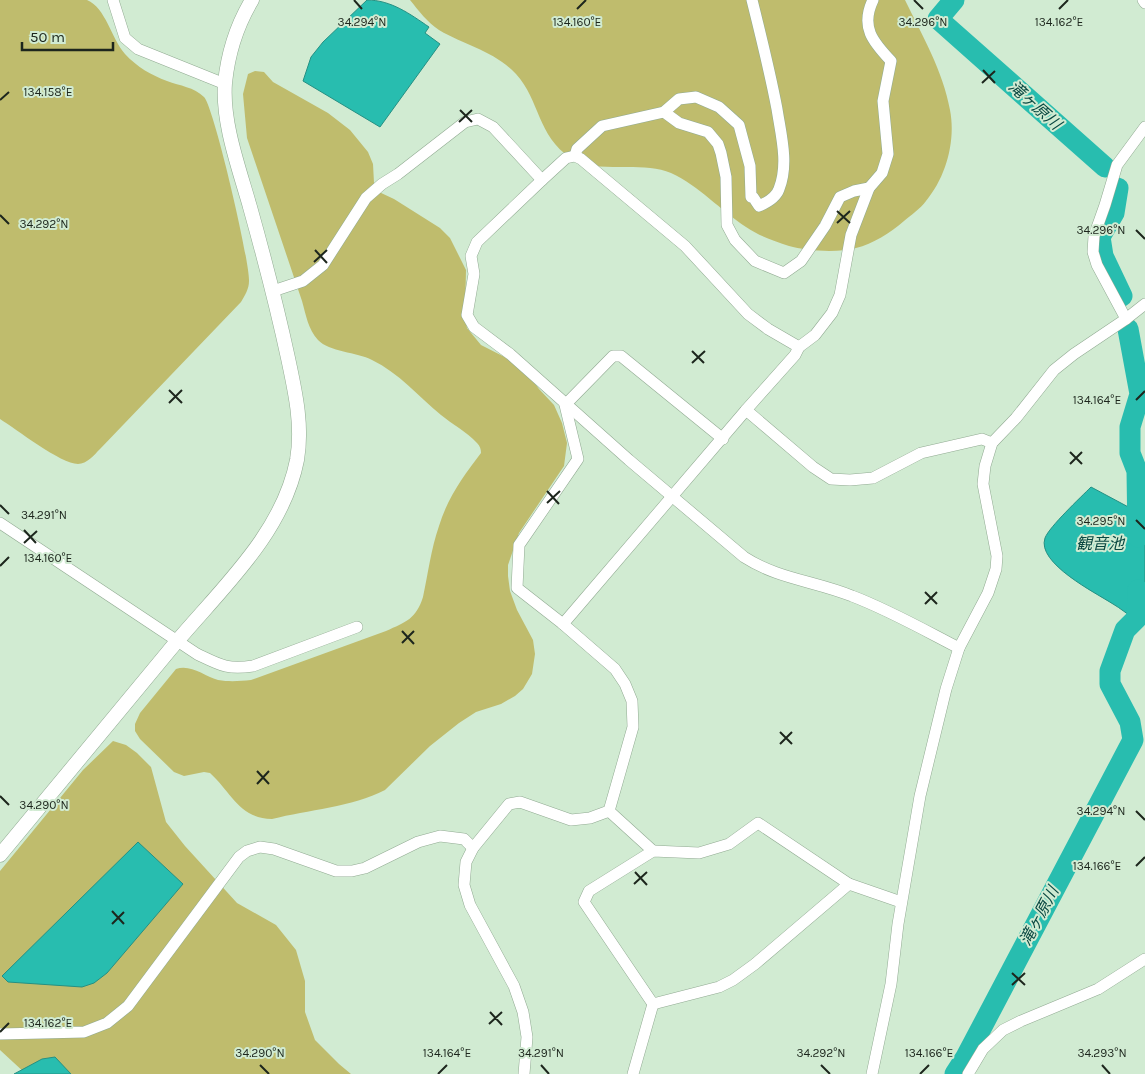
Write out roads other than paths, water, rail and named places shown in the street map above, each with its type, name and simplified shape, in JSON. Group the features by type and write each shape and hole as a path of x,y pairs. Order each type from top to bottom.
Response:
{"street":[{"path":"113,0 125,38 138,49 225,84"},
{"path":"0,855 264,537 280,512 290,486 297,459 300,433 297,404 273,291 227,117 225,84 230,53 240,19 252,0"},
{"path":"575,156 577,149 602,126 664,112 679,99 696,97 719,106 739,125 750,166 751,197 753,197 758,206 767,203 778,192 783,174 783,144 766,57 752,0"},
{"path":"563,624 795,355 799,347 815,335 832,313 840,295 851,235 869,188 882,173 888,154 883,100 891,61 872,41 868,24 870,7 873,0"},
{"path":"664,112 680,123 708,132 718,144 722,153 726,177 727,225 734,240 755,261 784,273 801,261 825,226 840,197 854,191 869,188"},
{"path":"273,291 302,281 323,265 366,198 464,122 478,119 493,127 542,180"},
{"path":"1126,319 1097,264 1093,252 1094,236 1117,165 1145,127"},
{"path":"799,347 768,329 748,314 685,246 575,156 566,158 477,242 471,256 474,274 468,315 474,327 510,354 566,405 744,557 761,568 851,595 959,648"},
{"path":"872,1074 891,984 901,902 920,796 946,689 959,648 988,593 996,569 997,556 983,484 985,466 992,443 1016,418 1054,370 1145,304"},
{"path":"566,405 613,356 621,356 723,439"},
{"path":"566,405 578,459 518,546 518,588 615,669 625,684 632,701 633,727 609,811"},
{"path":"746,410 813,468 831,478 850,480 872,478 921,453 982,439 992,443"},
{"path":"0,523 197,654 220,665 236,668 253,666 357,627"},
{"path":"524,1074 526,1037 523,1012 514,986 470,905 464,885 466,862 473,848 509,804 520,802 570,820 590,818 609,811"},
{"path":"609,811 652,851"},
{"path":"653,1004 584,902 589,891 652,851 699,853 729,844 758,823 849,884 901,902"},
{"path":"0,1034 84,1032 107,1023 128,1006 239,857 247,851 260,847 336,871 352,872 365,868 418,842 440,836 464,839 473,848"},
{"path":"653,1004 719,987 733,980 755,964 849,884"},
{"path":"968,1074 983,1049 1003,1030 1098,989 1145,959"},
{"path":"633,1074 653,1004"}],"water":[{"path":"367,0 384,2 407,13 429,27 425,33 440,44 380,127 303,81 311,57 323,42"},
{"name":"観音池","path":"1091,487 1134,510 1143,505 1145,513 1145,608 1135,619 1069,576 1049,557 1045,548 1045,538 1052,527"},
{"path":"138,842 183,884 107,973 94,983 82,987 8,982 2,976"},
{"path":"55,1057 71,1074 14,1074 42,1059"}],"waterway":[{"name":"滝ヶ原川","path":"954,0 938,19 1105,167"},
{"name":"滝ヶ原川","path":"1118,188 1114,213 1100,237 1103,256 1122,296"},
{"name":"滝ヶ原川","path":"1128,329 1140,394 1130,427 1130,453 1137,471 1138,537"},
{"name":"滝ヶ原川","path":"955,1074 966,1057 1133,740 1130,722 1110,684 1110,671 1125,630 1137,618 1138,590"}]}
